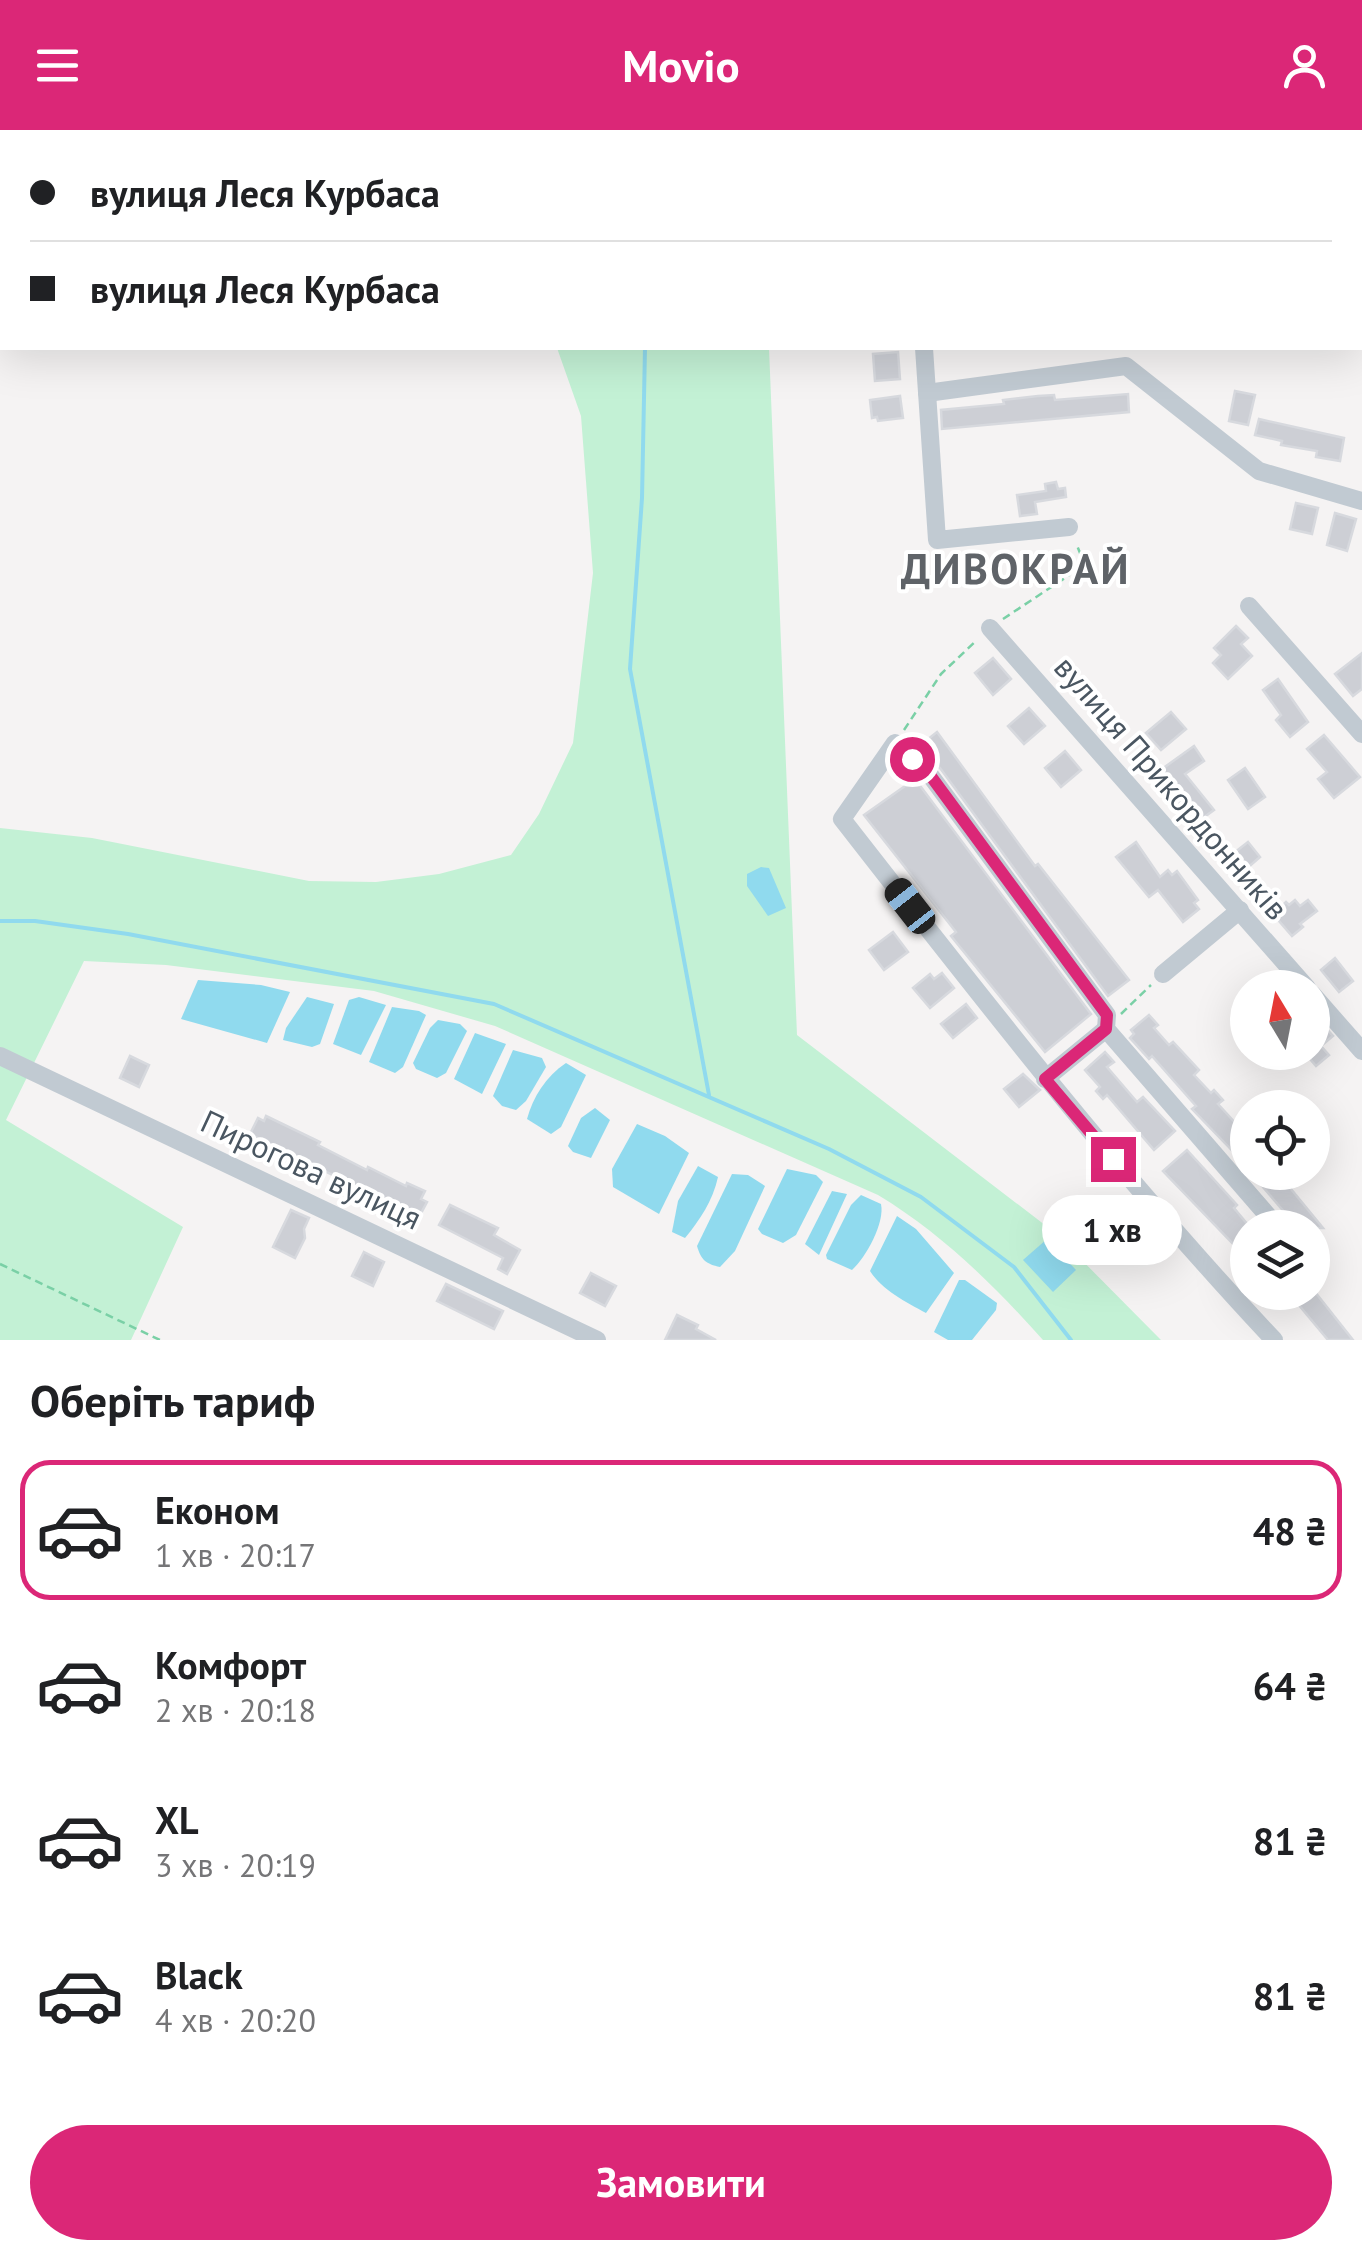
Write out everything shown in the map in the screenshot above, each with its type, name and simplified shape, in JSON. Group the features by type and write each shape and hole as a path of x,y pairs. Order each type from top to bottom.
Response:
{"street":[{"path":"924,350 937,540 1070,528"},
{"path":"927,393 1126,357 1259,472 1362,501"},
{"path":"1249,606 1362,734"},
{"name":"вулиця Прикордонників","path":"990,628 1292,970"},
{"path":"1263,1210 1106,1029 1107,1015 930,775 895,742 842,819 1045,1079 1204,1266 1274,1340"},
{"path":"1163,974 1240,910"},
{"path":"1330,1015 1362,1051"},
{"path":"1045,1079 1106,1029"},
{"name":"Пирогова вулиця","path":"0,1056 597,1340"}],"path":[{"path":"1106,1029 1163,974"},
{"path":"0,1264 160,1340"}],"green space":[{"path":"558,350 769,350 797,1035 1054,1232 1161,1340 1043,1340 966,1261 878,1195 495,1026 374,991 166,965 84,961 6,1120 183,1227 131,1340 0,1340 0,828 92,838 309,881 376,882 439,874 511,855 539,814 573,743 593,573 581,416"}],"water":[{"path":"761,867 769,868 786,908 768,916 747,886 747,874"},
{"path":"198,980 261,985 290,992 267,1043 181,1019"},
{"path":"307,997 334,1004 320,1044 312,1047 283,1040 286,1028"},
{"path":"359,997 386,1005 361,1055 333,1044 349,1000"},
{"path":"392,1007 426,1015 403,1067 395,1073 369,1062"},
{"path":"438,1020 460,1024 467,1031 446,1073 437,1078 416,1069 413,1063"},
{"path":"475,1033 506,1044 482,1094 454,1079"},
{"path":"513,1050 542,1058 546,1067 526,1101 516,1110 502,1106 493,1096"},
{"path":"566,1063 586,1075 561,1127 551,1134 527,1119 541,1088"},
{"path":"595,1108 610,1120 591,1158 573,1152 568,1146 581,1118"},
{"path":"637,1124 665,1136 689,1153 659,1214 613,1187 612,1169"},
{"path":"698,1166 718,1177 705,1209 685,1238 672,1232 678,1201"},
{"path":"787,1169 816,1175 823,1182 796,1235 783,1243 758,1229"},
{"path":"732,1174 748,1175 765,1186 735,1251 720,1267 705,1261 697,1246"},
{"path":"832,1191 847,1194 819,1255 805,1244"},
{"path":"861,1195 881,1204 881,1212 873,1239 852,1270 826,1255 851,1205"},
{"path":"897,1216 916,1229 954,1273 926,1313 888,1290 870,1271"},
{"path":"1047,1239 1076,1270 1053,1292 1023,1260"},
{"path":"959,1280 965,1280 997,1303 996,1310 972,1340 948,1340 934,1332"}],"building":[{"path":"898,352 900,379 875,381 873,354"},
{"path":"1235,391 1255,395 1248,425 1229,421"},
{"path":"1128,394 1129,412 942,429 941,410 1004,404 1003,400 1038,396 1054,395 1055,400"},
{"path":"900,396 903,418 872,418 870,400"},
{"path":"1259,419 1344,438 1340,461 1316,457 1317,451 1281,445 1282,441 1255,435"},
{"path":"1056,482 1058,489 1065,488 1066,497 1035,502 1037,514 1020,516 1017,495 1046,491 1045,484"},
{"path":"1296,503 1318,508 1312,534 1290,529"},
{"path":"1335,513 1356,519 1347,551 1327,545"},
{"path":"1236,626 1248,638 1241,644 1252,656 1228,679 1213,663 1221,655 1214,648"},
{"path":"1362,653 1362,689 1353,696 1335,674"},
{"path":"993,658 1011,679 993,695 975,673"},
{"path":"1278,679 1308,722 1290,737 1276,720 1281,715 1263,690"},
{"path":"1029,708 1045,726 1024,744 1008,726"},
{"path":"1171,712 1186,729 1161,750 1146,733"},
{"path":"937,732 1035,866 1038,864 1129,980 1108,996 940,768 918,747"},
{"path":"1324,735 1360,777 1334,798 1318,779 1327,772 1307,749"},
{"path":"1194,746 1204,761 1185,774 1214,810 1196,823 1155,774"},
{"path":"1065,751 1081,770 1061,787 1045,768"},
{"path":"1245,768 1265,797 1248,809 1228,780"},
{"path":"915,779 1091,1014 1045,1052 951,936 956,932 864,815"},
{"path":"1136,842 1160,877 1168,870 1172,875 1177,871 1198,900 1194,903 1199,909 1183,922 1158,890 1149,897 1116,857"},
{"path":"1248,842 1260,857 1238,876 1225,860"},
{"path":"1295,900 1300,906 1308,900 1317,911 1292,936 1273,914 1286,902 1289,905"},
{"path":"893,932 908,952 884,970 869,950"},
{"path":"1335,958 1353,981 1339,992 1330,981 1330,970 1321,970"},
{"path":"942,973 954,988 930,1008 913,988 930,974 934,979"},
{"path":"966,1004 977,1018 953,1038 941,1024"},
{"path":"1149,1015 1158,1025 1154,1028 1169,1045 1173,1042 1199,1070 1194,1075 1223,1100 1218,1104 1230,1117 1230,1148 1192,1109 1196,1106 1152,1056 1149,1059 1130,1038 1134,1034 1131,1030"},
{"path":"1105,1052 1114,1062 1107,1067 1137,1102 1143,1097 1175,1131 1154,1150 1107,1095 1103,1099 1096,1091 1100,1087 1085,1070"},
{"path":"130,1056 149,1065 139,1087 120,1078"},
{"path":"1023,1074 1040,1090 1019,1107 1004,1089"},
{"path":"266,1116 367,1170 368,1167 425,1191 421,1199 427,1202 420,1215 381,1197 379,1202 363,1194 365,1191 250,1134 258,1118 264,1121"},
{"path":"1187,1150 1237,1205 1236,1210 1230,1210 1230,1241 1163,1171"},
{"path":"1265,1190 1292,1190 1308,1210 1283,1210"},
{"path":"450,1205 498,1228 494,1235 520,1250 507,1274 498,1269 503,1258 439,1225"},
{"path":"291,1210 309,1218 295,1258 273,1247"},
{"path":"364,1252 384,1262 373,1286 352,1276"},
{"path":"591,1273 616,1286 605,1306 580,1293"},
{"path":"446,1284 503,1311 494,1329 437,1301"},
{"path":"1303,1310 1329,1310 1353,1340 1328,1340"},
{"path":"677,1315 698,1325 696,1329 716,1340 665,1340"}],"waterway":[{"path":"645,350 642,498 630,669 709,1095"},
{"path":"0,921 35,921 128,934 494,1004 829,1149 921,1197 1014,1267 1071,1340"}],"district":[{"name":"ДИВОКРАЙ","path":"1016,569"}],"route":[{"path":"912,759 930,775 1107,1015 1106,1029 1045,1079 1113,1159"}]}
